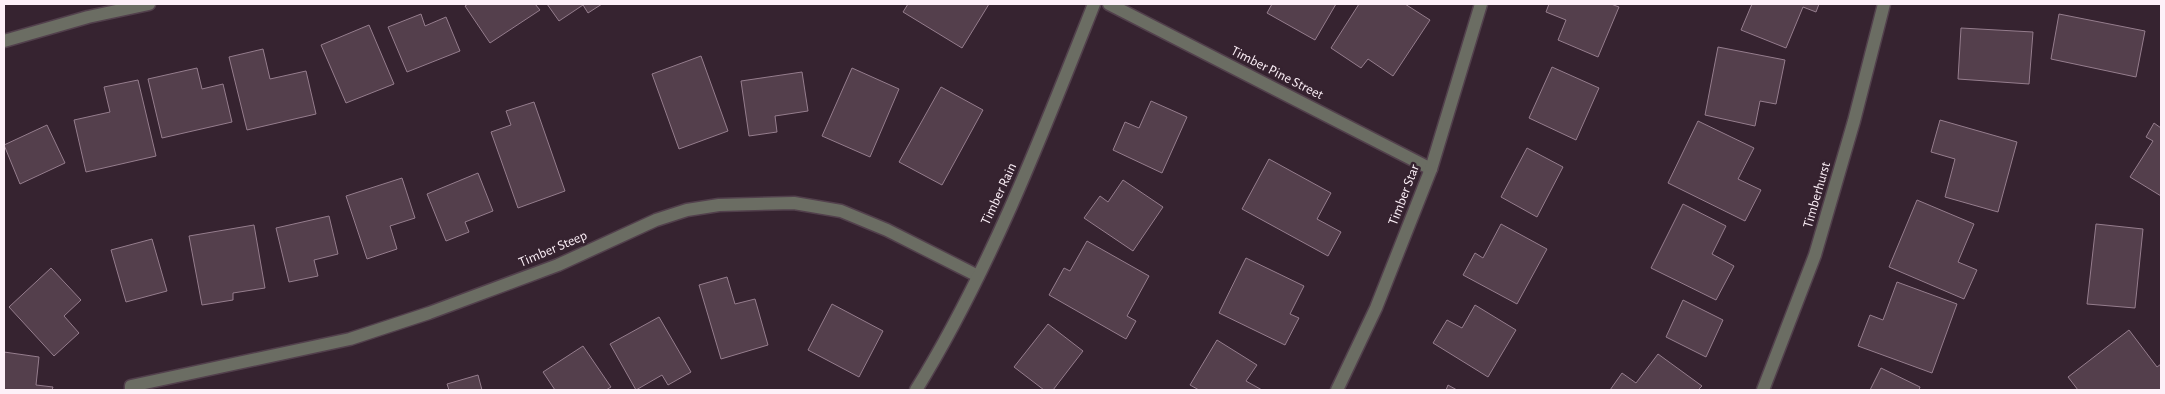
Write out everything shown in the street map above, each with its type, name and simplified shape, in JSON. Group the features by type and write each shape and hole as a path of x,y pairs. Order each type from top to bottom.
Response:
{"street":[{"path":"4,41 88,17 149,4"},
{"name":"Timber Rain","path":"916,390 978,276 1038,146 1094,4"},
{"name":"Timber Pine Street","path":"1109,4 1431,169"},
{"name":"Timber Star","path":"1337,390 1376,308 1431,169 1481,4"},
{"name":"Timberhurst","path":"1763,390 1815,255 1854,121 1884,4"},
{"name":"Timber Steep","path":"131,388 350,339 558,265 656,220 687,210 719,205 794,203 840,210 887,230 978,276"}],"building":[{"path":"468,4 535,4 540,10 490,43 465,6"},
{"path":"547,4 602,4 588,13 583,5 559,21"},
{"path":"908,4 989,4 962,48 903,12"},
{"path":"1272,4 1336,4 1315,40 1267,13"},
{"path":"1359,4 1405,4 1430,20 1393,76 1368,59 1361,68 1331,48"},
{"path":"1549,4 1611,4 1619,7 1598,57 1558,40 1566,20 1546,12"},
{"path":"1752,4 1819,4 1816,12 1803,7 1786,48 1741,30"},
{"path":"421,14 425,26 446,17 460,51 407,72 388,27"},
{"path":"2059,14 2145,31 2136,77 2051,59"},
{"path":"369,25 394,84 346,103 321,45"},
{"path":"1961,28 2033,32 2029,84 1958,79"},
{"path":"1718,47 1785,60 1776,104 1760,101 1755,126 1705,115"},
{"path":"263,49 270,79 306,71 316,114 247,130 229,57"},
{"path":"701,56 728,131 679,149 652,74"},
{"path":"1552,67 1599,88 1576,140 1529,118"},
{"path":"197,68 202,89 223,84 232,122 162,138 148,79"},
{"path":"852,68 899,89 870,157 822,136"},
{"path":"802,72 808,111 775,116 777,132 749,136 741,81"},
{"path":"138,80 156,156 86,172 74,120 110,112 104,87"},
{"path":"941,87 983,110 942,185 899,162"},
{"path":"1151,101 1187,117 1162,173 1113,150 1125,122 1139,128"},
{"path":"534,102 565,191 518,208 491,132 511,125 506,111"},
{"path":"1940,120 2017,142 1998,212 1945,197 1955,159 1931,152"},
{"path":"1698,121 1754,148 1738,179 1761,190 1745,221 1668,183"},
{"path":"2154,123 2161,128 2161,196 2130,177 2153,141 2146,137"},
{"path":"47,125 65,163 20,184 4,145"},
{"path":"1527,148 1563,167 1537,217 1501,197"},
{"path":"1269,159 1331,193 1317,219 1341,232 1328,256 1242,209"},
{"path":"478,173 493,211 465,222 469,232 446,241 427,194"},
{"path":"402,178 415,218 390,226 397,249 367,259 346,196"},
{"path":"1123,180 1163,207 1133,251 1084,218 1100,196 1108,202"},
{"path":"1917,200 1974,224 1958,262 1977,270 1964,299 1889,267"},
{"path":"1683,204 1726,226 1712,254 1734,266 1716,300 1651,268"},
{"path":"329,216 338,254 314,260 318,276 289,282 276,228"},
{"path":"1501,224 1547,249 1517,304 1463,275 1475,253 1483,258"},
{"path":"2096,224 2143,229 2135,308 2087,304"},
{"path":"254,225 265,288 233,293 233,300 202,305 189,236"},
{"path":"152,239 167,291 126,302 111,250"},
{"path":"1087,241 1149,276 1127,316 1136,321 1126,339 1049,295 1064,268 1070,271"},
{"path":"1246,258 1304,286 1290,314 1299,318 1285,345 1219,313"},
{"path":"51,268 81,300 64,316 79,333 54,356 9,307"},
{"path":"727,277 735,304 755,299 768,345 721,359 699,285"},
{"path":"1897,282 1957,304 1932,373 1858,346 1870,315 1883,320"},
{"path":"1683,300 1723,320 1706,357 1666,337"},
{"path":"832,304 883,331 859,377 808,350"},
{"path":"1475,305 1516,330 1488,377 1433,343 1447,320 1462,328"},
{"path":"659,317 691,372 668,385 662,375 636,390 610,344"},
{"path":"1048,324 1083,351 1053,390 1044,390 1014,367"},
{"path":"2129,330 2157,367 2161,364 2161,390 2078,390 2068,377"},
{"path":"1217,340 1257,365 1246,381 1262,390 1199,390 1190,385"},
{"path":"583,346 611,387 606,390 555,390 543,372"},
{"path":"4,352 39,357 36,385 53,387 52,390 4,390"},
{"path":"1658,354 1702,386 1698,390 1610,390 1622,373 1636,383"},
{"path":"1881,368 1920,387 1919,390 1870,390"},
{"path":"478,375 482,390 449,390 447,384"},
{"path":"1448,385 1457,390 1446,390"}]}
